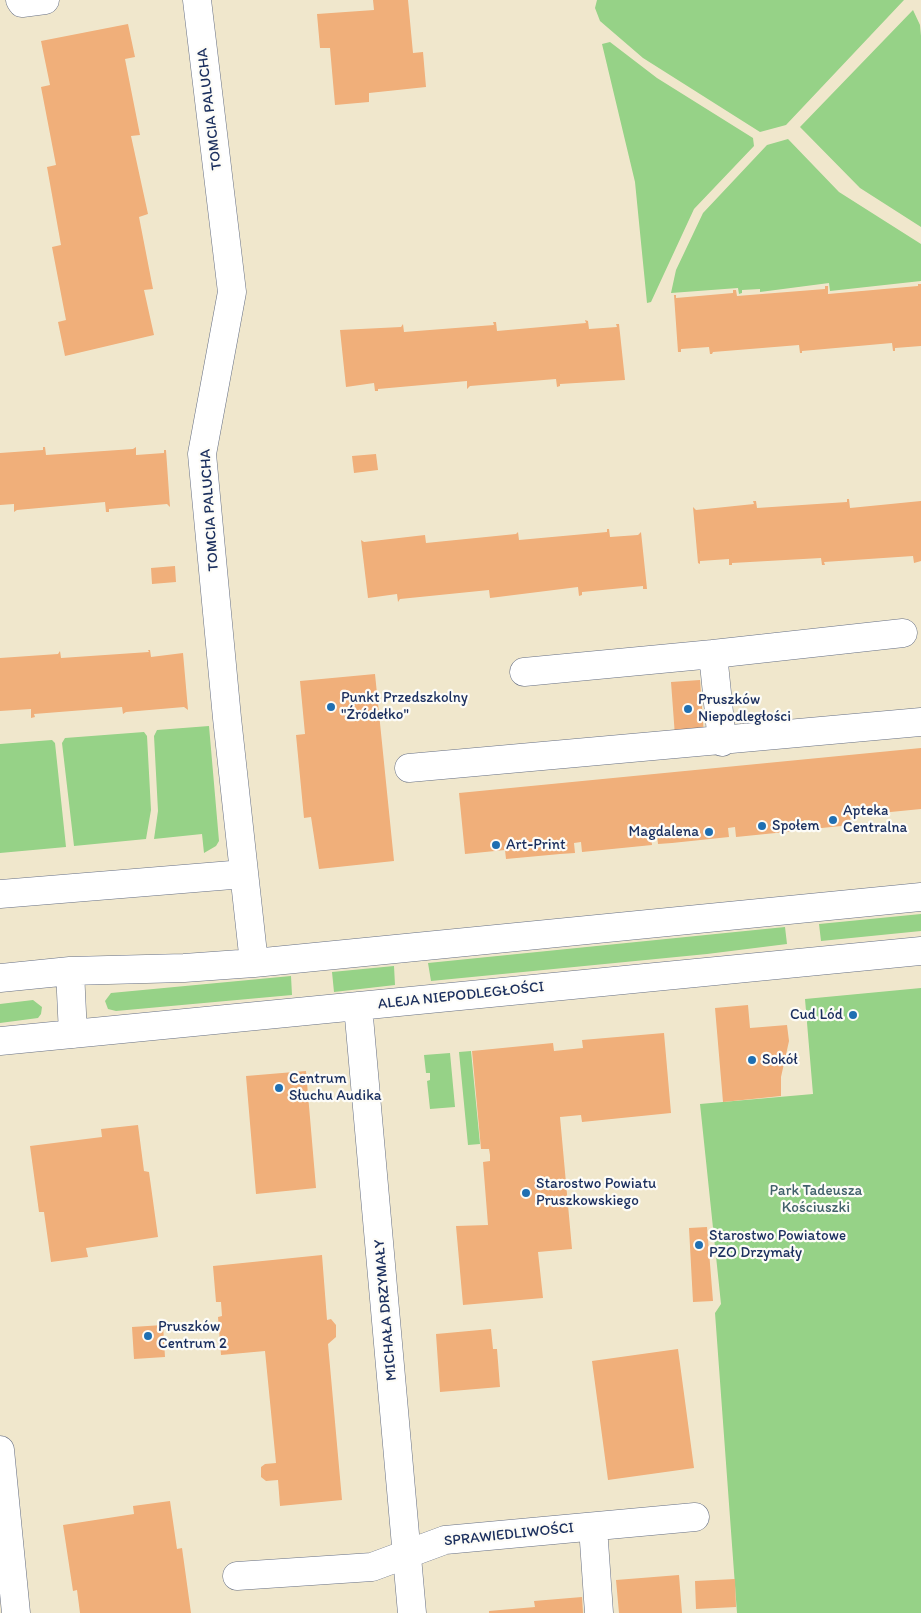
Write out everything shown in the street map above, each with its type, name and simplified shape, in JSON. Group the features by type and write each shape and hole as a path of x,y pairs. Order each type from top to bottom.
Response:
{"street":[{"path":"20,0 22,3 45,0"},
{"name":"TOMCIA PALUCHA","path":"197,0 232,292 202,454 254,963"},
{"path":"524,672 903,633"},
{"path":"713,654 722,742"},
{"path":"409,768 722,742 921,722"},
{"path":"0,894 244,874"},
{"path":"0,978 70,972 184,968 254,963 921,896"},
{"name":"ALEJA NIEPODLEGŁOŚCI","path":"0,1041 921,951"},
{"path":"70,972 73,1034"},
{"name":"MICHAŁA DRZYMAŁY","path":"358,1006 412,1613"},
{"path":"0,1450 16,1613"},
{"name":"SPRAWIEDLIWOŚCI","path":"236,1576 372,1567 445,1540 695,1517"},
{"path":"593,1527 599,1613"}],"green space":[{"path":"597,0 904,0 786,125 760,132 643,58 600,21 595,8"},
{"path":"913,10 920,25 921,36 921,227 860,188 800,127"},
{"path":"610,42 657,78 753,138 754,146 694,209 651,302 647,303 635,182 602,44"},
{"path":"788,139 839,192 921,244 921,281 830,291 829,283 760,292 760,289 742,290 742,293 739,294 738,288 671,293 676,270 703,213 767,145"},
{"path":"209,726 219,841 216,846 204,853 202,834 154,839 158,811 154,736 157,730"},
{"path":"144,732 147,736 151,810 146,839 74,846 62,743 65,738"},
{"path":"52,740 55,743 66,847 0,853 0,744"},
{"path":"921,914 921,931 821,941 819,924"},
{"path":"785,927 787,944 707,954 431,981 428,963"},
{"path":"394,966 395,985 334,992 332,972"},
{"path":"291,976 292,995 116,1011 108,1009 105,1001 111,993"},
{"name":"Park Tadeusza Kościuszki","path":"921,988 921,1613 737,1613 715,1313 721,1304 700,1104 813,1094 805,999"},
{"path":"33,1000 42,1007 38,1018 0,1023 0,1004"},
{"path":"471,1051 480,1144 468,1145 459,1052"},
{"path":"450,1053 455,1107 430,1109 427,1081 430,1080 430,1073 426,1073 424,1055"}],"building":[{"path":"373,0 408,0 413,53 423,52 426,87 369,93 369,102 335,105 330,48 320,48 317,14 374,10"},
{"path":"128,24 135,57 125,59 140,135 131,136 148,214 139,217 153,289 144,290 154,335 65,356 58,322 66,320 52,247 61,245 47,167 56,165 41,87 50,85 41,41"},
{"path":"918,284 921,284 921,346 895,348 895,351 893,351 892,343 802,351 802,353 800,353 799,345 713,352 712,354 710,354 709,347 681,349 681,352 678,352 674,295 676,295 676,298 733,293 733,290 736,290 737,296 825,289 825,286 828,286 828,294 918,286"},
{"path":"585,320 588,321 589,329 617,327 616,324 619,324 625,380 560,384 557,387 556,379 470,386 467,389 467,381 378,389 378,391 375,391 374,383 346,387 340,330 401,327 403,324 404,332 494,325 493,322 496,322 497,331 586,323"},
{"path":"43,447 45,447 46,455 133,449 136,447 136,455 164,453 164,450 166,450 170,507 167,504 109,509 109,512 106,512 105,502 17,510 14,512 14,504 0,505 0,453 43,450"},
{"path":"376,454 378,470 354,473 352,456"},
{"path":"847,499 849,499 850,508 921,501 921,561 914,563 913,556 824,562 825,565 822,565 821,558 732,563 732,565 729,565 729,559 700,561 700,564 698,563 693,507 696,510 754,504 753,501 756,501 757,508 847,502"},
{"path":"607,529 609,529 610,537 638,535 641,532 647,589 643,589 643,586 582,592 582,595 579,596 578,587 490,598 489,590 400,599 398,602 397,594 368,598 361,540 364,542 425,535 426,543 516,534 518,532 519,540 607,532"},
{"path":"175,566 176,582 152,584 151,568"},
{"path":"148,650 150,650 151,657 183,653 188,710 184,707 126,712 123,714 122,707 34,714 35,717 31,718 31,709 0,711 0,658 58,654 60,651 61,658 149,652"},
{"path":"375,674 394,861 319,869 311,817 304,818 296,735 305,734 300,681"},
{"name":"Pruszków Niepodległości","path":"700,680 704,735 675,736 671,682"},
{"path":"921,748 921,809 850,816 851,825 812,829 811,820 804,820 805,830 736,837 735,827 728,828 729,837 672,843 658,844 657,835 651,836 652,845 582,852 581,842 574,843 575,853 506,859 505,850 465,854 459,793"},
{"name":"Sokół","path":"748,1005 750,1028 787,1025 789,1041 781,1077 781,1096 723,1102 715,1008"},
{"name":"Starostwo Powiatu Pruszkowskiego","path":"664,1033 671,1113 582,1122 581,1115 560,1117 572,1249 538,1252 543,1298 463,1305 456,1226 488,1225 483,1162 490,1161 490,1155 489,1149 481,1149 472,1051 553,1043 554,1051 583,1048 582,1040"},
{"path":"306,1071 316,1188 256,1194 246,1076"},
{"path":"138,1125 144,1171 149,1172 158,1237 86,1248 88,1257 51,1262 44,1212 39,1212 30,1146 102,1137 101,1129"},
{"path":"707,1227 713,1301 693,1302 689,1228"},
{"path":"322,1255 327,1320 331,1319 336,1325 336,1337 328,1344 342,1500 280,1506 278,1480 266,1481 261,1477 261,1467 265,1464 276,1463 265,1351 221,1355 218,1317 222,1316 221,1302 216,1302 213,1266"},
{"name":"Pruszków Centrum 2","path":"163,1325 165,1357 134,1359 132,1327"},
{"path":"491,1329 493,1349 497,1349 500,1387 440,1392 436,1334"},
{"path":"678,1349 694,1468 608,1480 592,1361"},
{"path":"170,1501 177,1549 182,1548 191,1613 80,1613 77,1590 73,1591 63,1525 134,1514 133,1506"},
{"path":"679,1575 682,1613 619,1613 616,1580"},
{"path":"735,1579 736,1607 696,1609 695,1581"},
{"path":"582,1597 583,1613 489,1613 489,1611 535,1607 534,1601"}],"place":[{"name":"Punkt Przedszkolny \"Źródełko\"","path":"331,707"},
{"name":"Pruszków Niepodległości","path":"688,709"},
{"name":"Apteka Centralna","path":"833,820"},
{"name":"Społem","path":"762,826"},
{"name":"Magdalena","path":"709,832"},
{"name":"Art-Print","path":"496,845"},
{"name":"Cud Lód","path":"853,1015"},
{"name":"Sokół","path":"752,1060"},
{"name":"Centrum Słuchu Audika","path":"279,1088"},
{"name":"Starostwo Powiatu Pruszkowskiego","path":"526,1193"},
{"name":"Starostwo Powiatowe PZO Drzymały","path":"699,1245"},
{"name":"Pruszków Centrum 2","path":"148,1336"}]}
